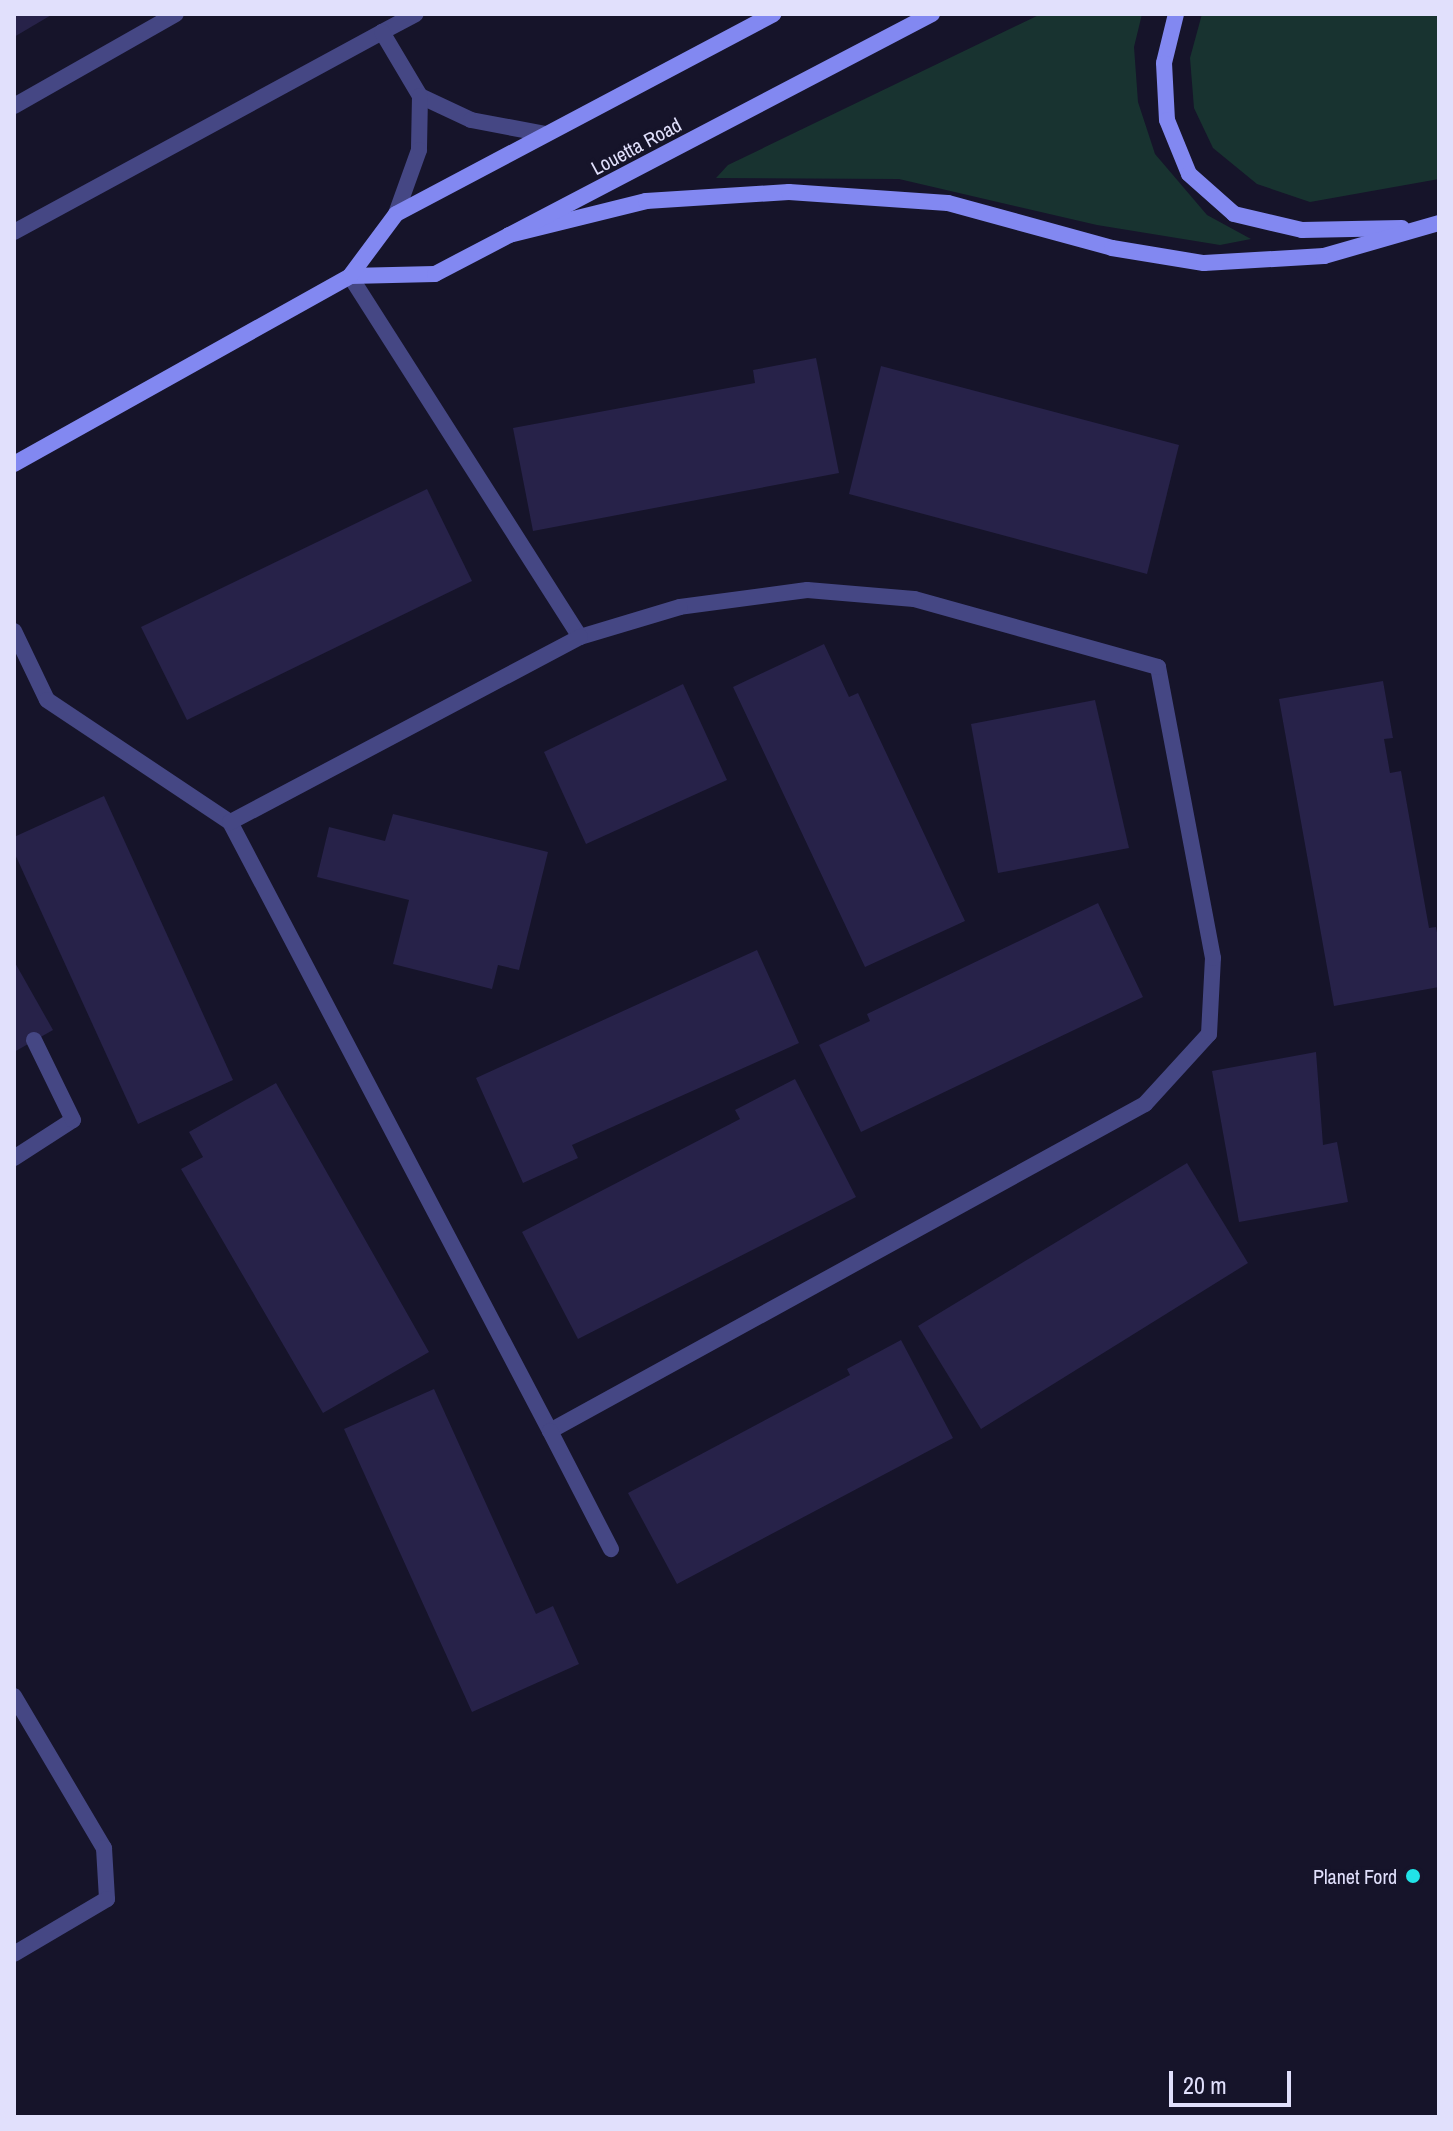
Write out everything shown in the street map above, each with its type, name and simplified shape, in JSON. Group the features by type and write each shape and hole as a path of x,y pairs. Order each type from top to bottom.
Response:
{"main road":[{"name":"Louetta Road","path":"14,464 350,276 396,214 773,14"},
{"name":"Louetta Road","path":"350,276 435,274 932,14"},
{"path":"1176,14 1164,63 1167,120 1189,174 1234,214 1302,230 1433,225"},
{"path":"509,235 646,201 789,192 948,203 1112,248 1204,263 1324,256 1433,225"}],"lane":[{"path":"14,106 176,14"},
{"path":"14,232 416,14"},
{"path":"382,32 420,96 419,150 396,214"},
{"path":"420,96 471,120 545,134"},
{"path":"350,276 580,637"},
{"path":"230,822 580,637 680,607 807,590 914,599 1158,667 1213,958 1209,1034 1145,1104 550,1431"},
{"path":"14,631 47,700 230,822 611,1549"},
{"path":"14,1158 73,1120 34,1040"},
{"path":"14,1696 104,1848 107,1899 14,1954"}],"green space":[{"path":"1041,14 1142,14 1134,47 1138,102 1155,154 1207,215 1251,239 1220,245 1097,225 899,179 716,178 728,165"},
{"path":"1202,14 1439,14 1439,179 1310,202 1257,184 1213,148 1194,108 1190,58"}],"building":[{"path":"14,14 53,14 14,37"},
{"path":"816,358 839,473 533,531 513,428 755,383 753,370"},
{"path":"881,366 1179,445 1147,574 849,494"},
{"path":"427,489 472,581 187,720 141,627"},
{"path":"824,644 849,697 858,693 965,921 865,967 733,687"},
{"path":"1383,681 1393,738 1384,739 1390,773 1401,771 1429,928 1436,927 1439,944 1439,987 1334,1006 1279,699"},
{"path":"683,684 727,780 586,844 544,752"},
{"path":"1095,700 1129,848 998,873 971,724"},
{"path":"104,796 233,1080 138,1124 14,852 14,837"},
{"path":"393,814 548,852 519,970 498,965 492,989 393,964 409,900 317,877 329,827 385,841"},
{"path":"1098,903 1143,997 861,1132 819,1045 870,1021 867,1014"},
{"path":"757,950 799,1043 572,1145 578,1158 523,1183 476,1078"},
{"path":"14,961 53,1030 14,1052"},
{"path":"1316,1052 1323,1145 1337,1142 1348,1202 1239,1222 1212,1071"},
{"path":"795,1079 856,1197 578,1339 522,1232 740,1119 735,1110"},
{"path":"276,1083 429,1352 323,1413 181,1169 203,1157 189,1132"},
{"path":"1187,1163 1248,1263 981,1429 918,1326"},
{"path":"901,1340 953,1438 677,1584 628,1493 850,1375 847,1369"},
{"path":"434,1389 536,1614 553,1606 579,1664 472,1712 344,1429"}],"place":[{"name":"Planet Ford","path":"1413,1876"}]}
